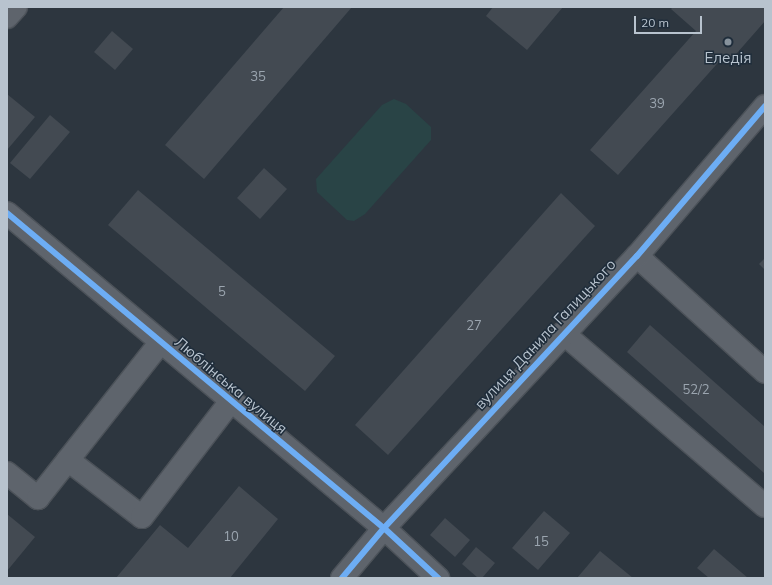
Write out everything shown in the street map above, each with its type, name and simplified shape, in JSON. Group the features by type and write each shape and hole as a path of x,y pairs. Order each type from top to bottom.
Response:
{"street":[{"path":"7,18 16,7"},
{"name":"вулиця Данила Галицького","path":"342,578 384,528 563,333 637,256 765,106"},
{"name":"Люблінська вулиця","path":"7,213 160,343 384,528 438,578"},
{"path":"637,256 765,372"},
{"path":"563,333 765,506"},
{"path":"7,473 38,498 160,343"},
{"path":"68,460 142,517 231,401"}],"green space":[{"path":"394,99 406,104 431,127 431,140 365,214 354,221 347,220 317,192 316,179 382,105"}],"building":[{"path":"284,7 352,7 204,179 165,145"},
{"path":"493,7 563,7 527,50 486,16"},
{"path":"673,7 765,7 765,21 730,61 724,56 618,175 590,150 696,31 671,9"},
{"path":"112,31 133,49 115,70 94,52"},
{"path":"7,94 35,117 7,150"},
{"path":"50,115 70,132 30,179 10,163"},
{"path":"264,168 287,189 260,219 237,198"},
{"path":"138,190 335,356 305,391 108,225"},
{"path":"561,193 595,226 388,455 355,425"},
{"path":"765,258 765,270 759,264"},
{"path":"650,325 765,427 765,474 627,352"},
{"path":"239,486 278,519 230,578 116,578 160,525 188,548"},
{"path":"544,511 570,533 538,570 512,548"},
{"path":"7,514 35,537 7,571"},
{"path":"445,518 470,540 455,557 430,535"},
{"path":"476,547 495,563 482,578 478,578 462,564"},
{"path":"714,549 748,578 709,578 697,568"},
{"path":"600,551 633,578 577,578"}],"cycle path":[{"path":"342,578 384,528 637,256 765,106"},
{"path":"7,213 384,528 438,578"}],"place":[{"name":"Еледія","path":"728,42"}]}
